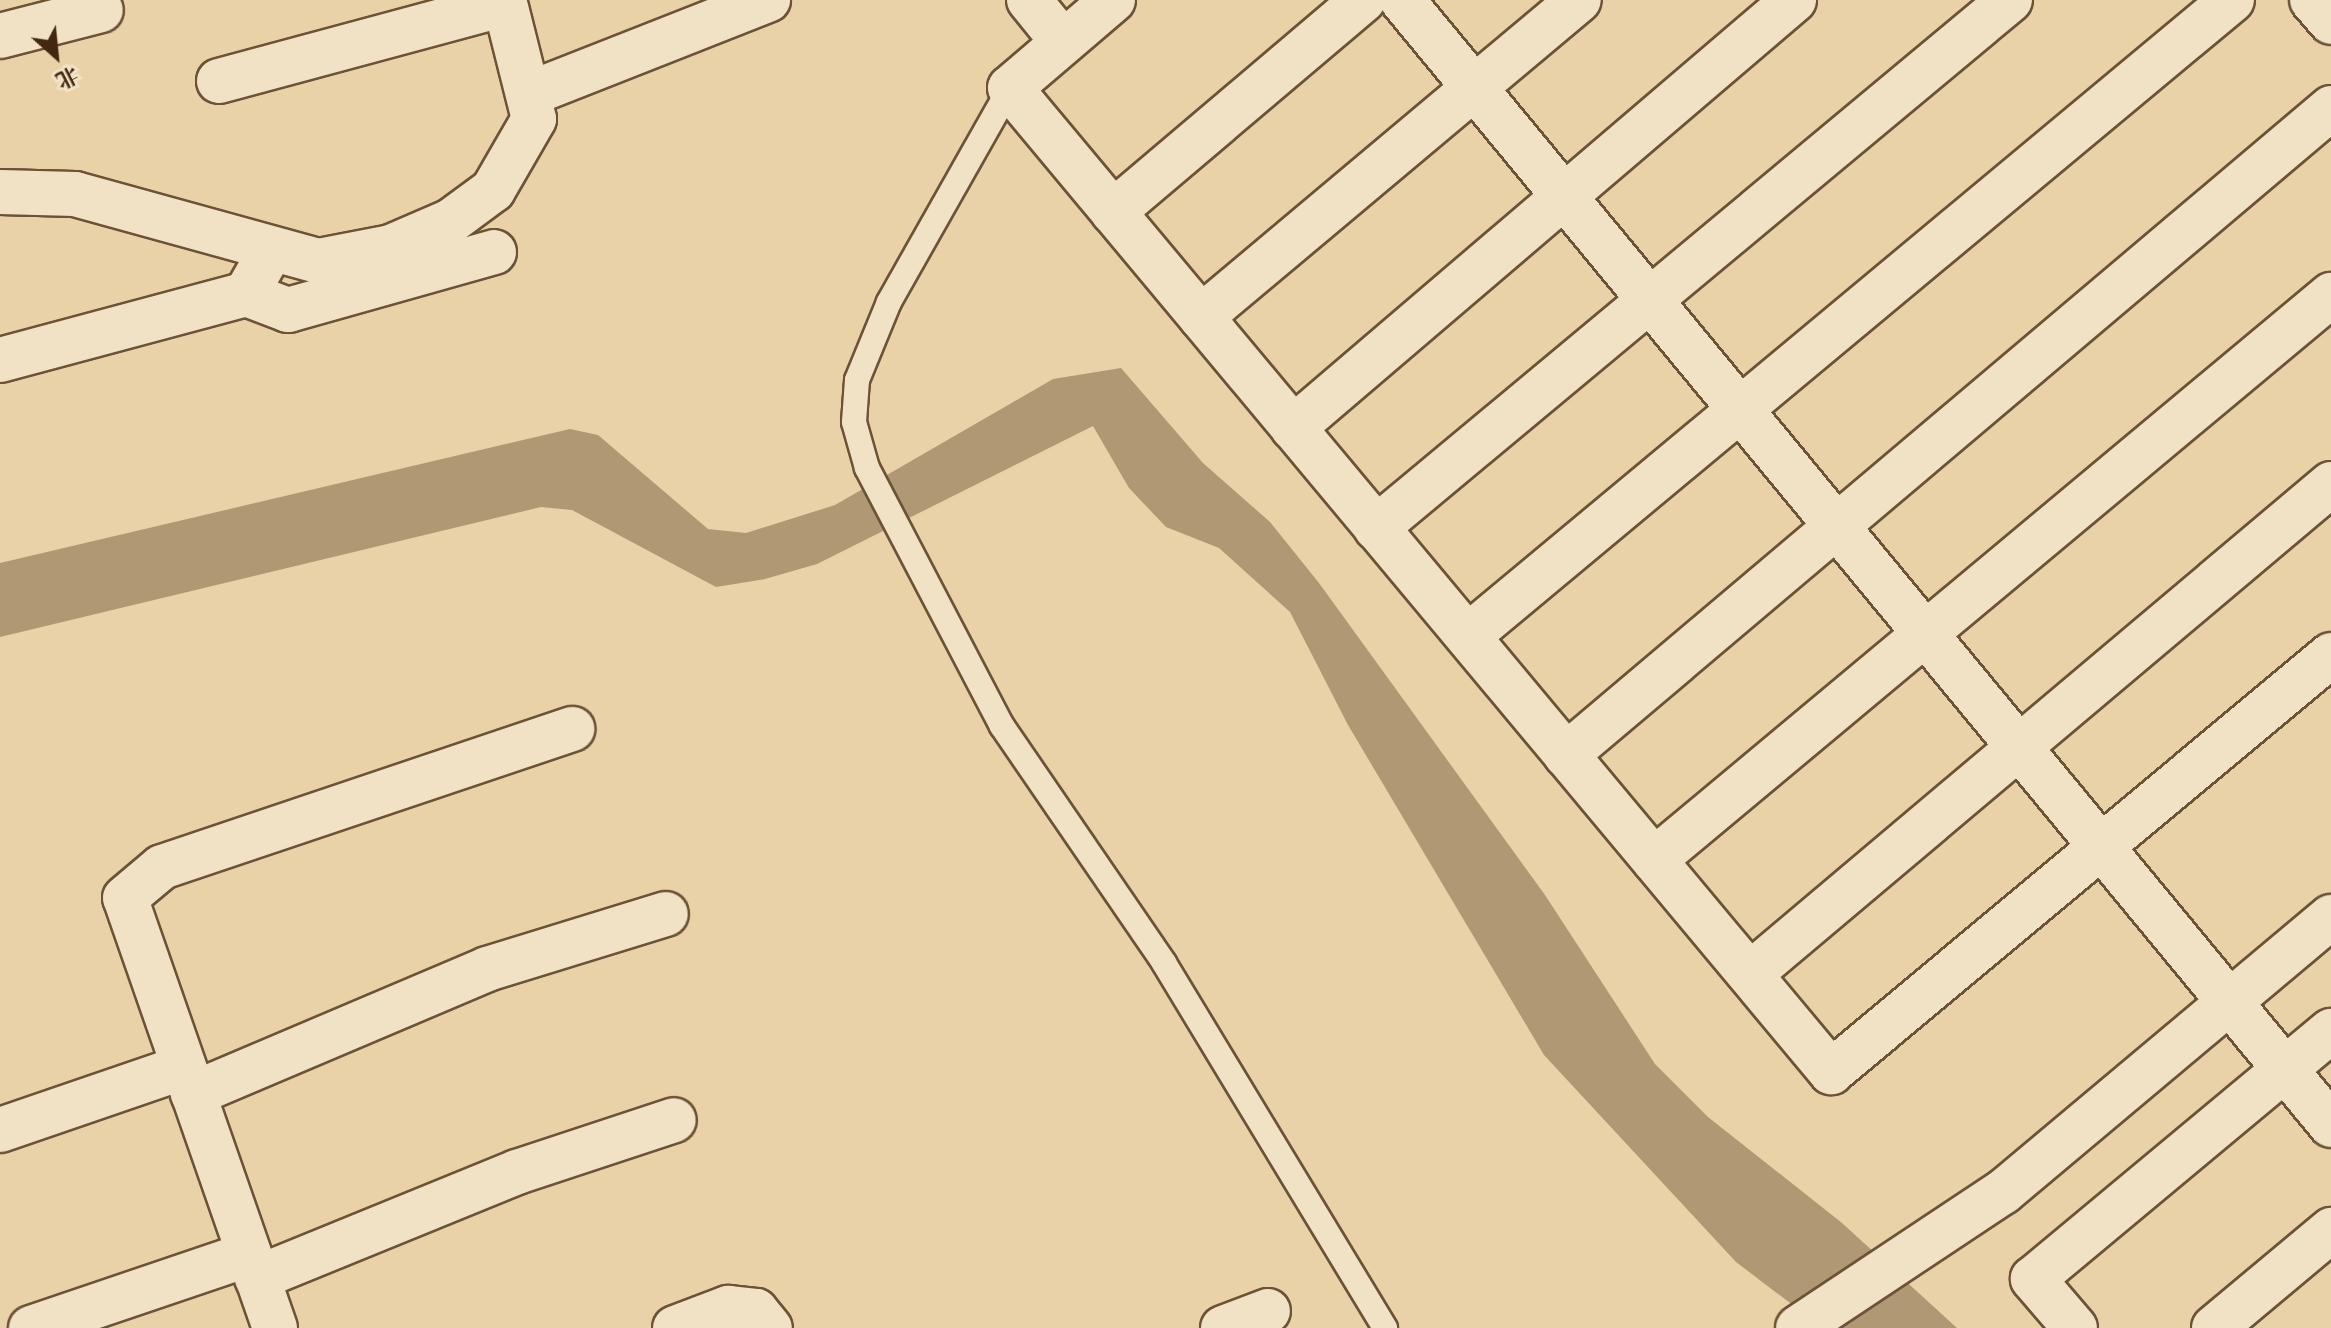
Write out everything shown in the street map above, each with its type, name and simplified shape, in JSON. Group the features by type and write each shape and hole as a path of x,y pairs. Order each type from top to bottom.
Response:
{"street":[{"path":"529,94 768,0"},
{"path":"1029,0 1063,42"},
{"path":"1113,0 1010,88 1831,1072 2331,655"},
{"path":"1113,212 1363,0"},
{"path":"1402,0 2331,1125"},
{"path":"1201,317 1579,0"},
{"path":"1293,428 1794,0"},
{"path":"1376,528 2010,0"},
{"path":"1468,636 2232,0"},
{"path":"2312,0 2331,22"},
{"path":"0,192 75,194 270,252 318,261 391,247 451,221 493,190 534,119 504,2 219,81"},
{"path":"0,36 101,10"},
{"path":"1566,755 2331,108"},
{"path":"246,294 270,252"},
{"path":"0,360 246,294 288,310 494,252"},
{"path":"1654,860 2331,295"},
{"path":"1750,974 2331,484"},
{"path":"275,1328 125,898 162,867 572,729"},
{"path":"0,1130 189,1081 487,969 666,914"},
{"path":"1798,1328 1903,1263 2003,1192 2331,917"},
{"path":"2075,1328 2033,1279 2331,1031"},
{"path":"31,1328 253,1266 674,1120"},
{"path":"2214,1328 2331,1230"},
{"path":"675,1328 728,1308 756,1311 770,1328"},
{"path":"1223,1328 1268,1311"}],"lane":[{"path":"1010,88 889,302 857,380 854,422 867,468 1002,726 1164,963 1385,1328"}],"shaded area":[{"path":"1121,368 1203,463 1270,522 1319,583 1545,895 1655,1064 1708,1117 1842,1223 1957,1328 1823,1328 1736,1262 1544,1055 1348,725 1290,612 1219,548 1166,527 1129,488 1093,426 817,564 765,579 716,587 572,510 541,507 0,637 0,563 570,429 598,435 708,529 746,533 835,505 1053,379"}]}
